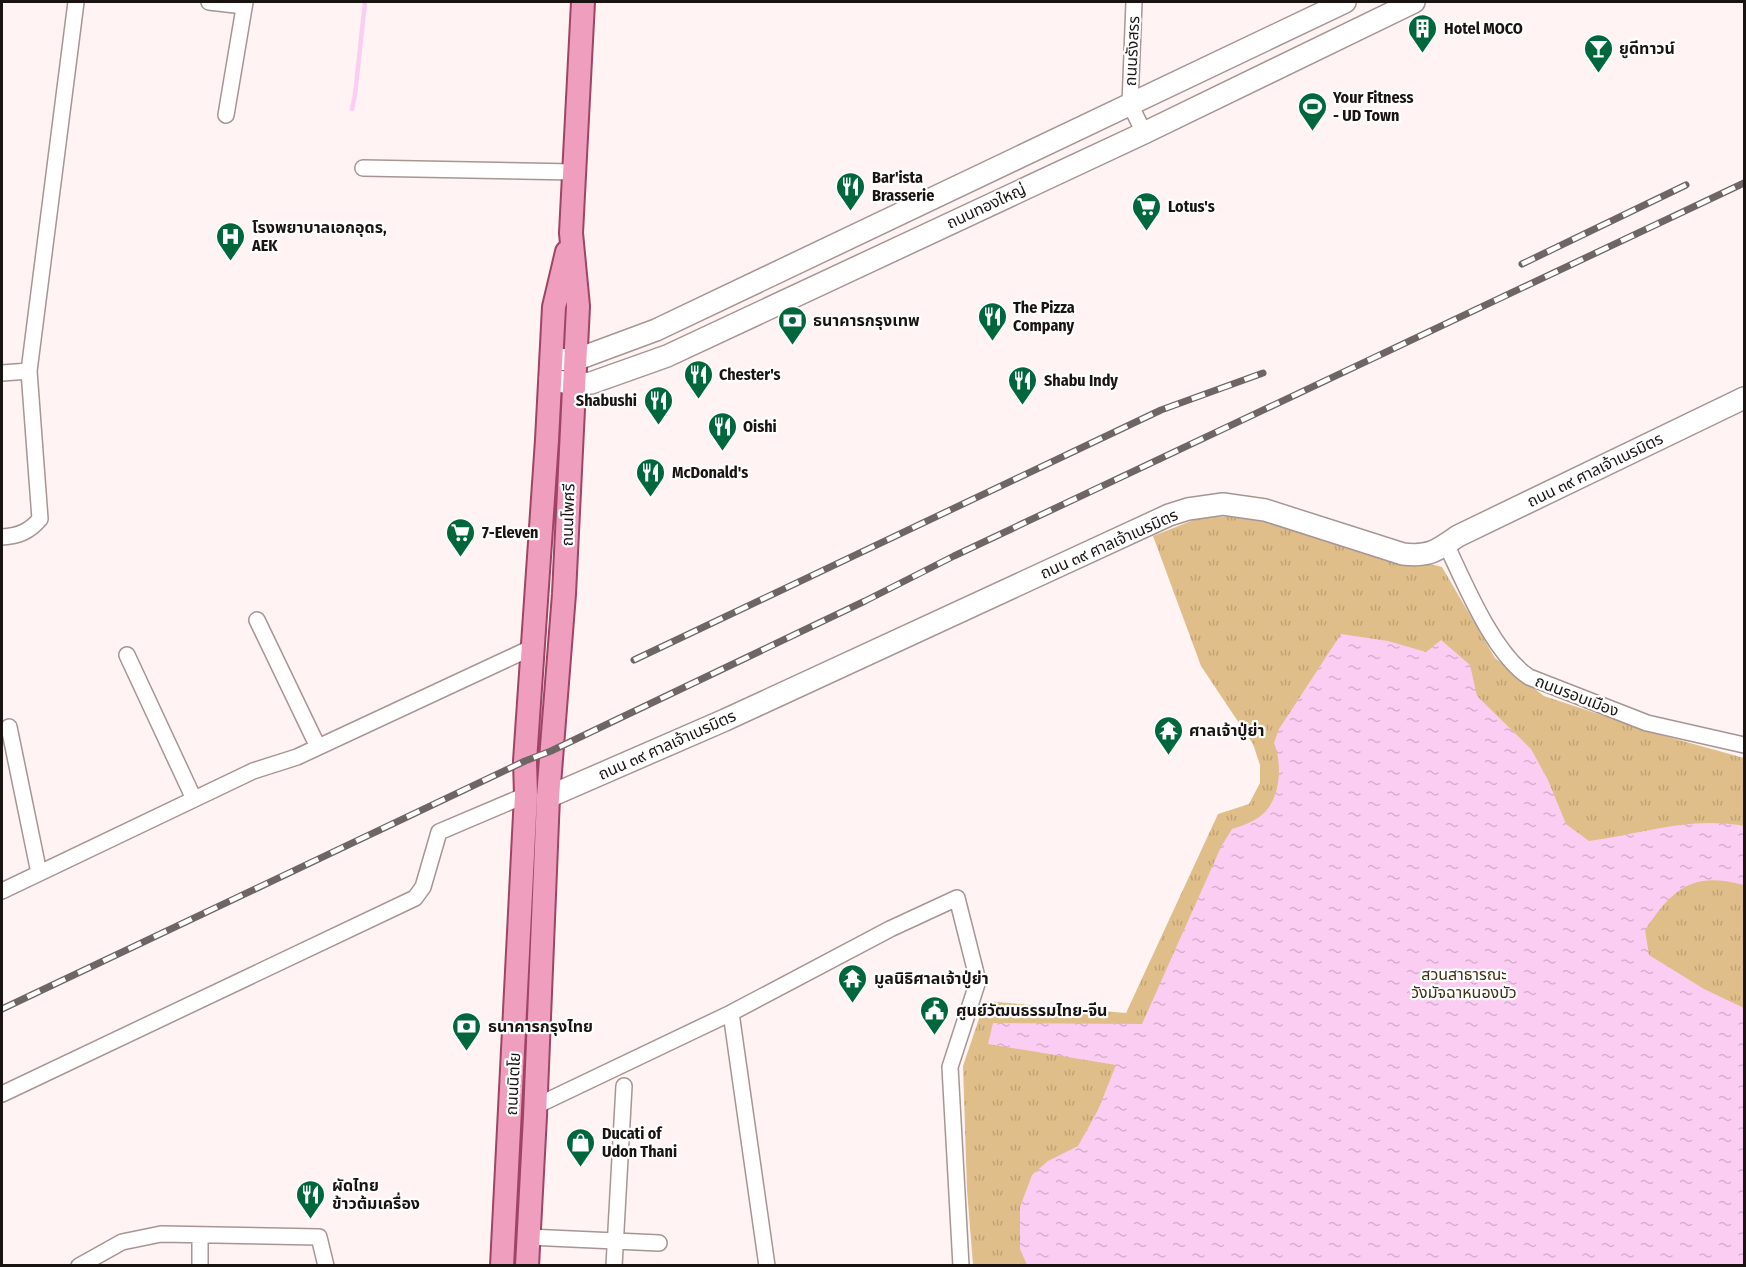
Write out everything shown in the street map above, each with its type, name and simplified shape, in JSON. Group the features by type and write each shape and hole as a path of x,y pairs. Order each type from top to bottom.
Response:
{"main road":[{"name":"ถนนโพศรี","path":"537,796 525,761 548,440 554,307 571,233 583,2"},
{"name":"ถนนโพศรี","path":"537,796 564,594 578,306 571,233"},
{"path":"548,440 543,403 547,321 554,307"},
{"name":"ถนนนิตโย","path":"527,1266 536,1111 537,796"},
{"name":"ถนนนิตโย","path":"502,1266 511,1116 537,796"}],"street":[{"path":"2,537 14,536 30,530 40,519 28,371 76,2"},
{"path":"209,2 245,4 226,115"},
{"name":"ถนนรังสรร","path":"1134,2 1130,104 1144,133"},
{"name":"ถนนทองใหญ่","path":"551,369 656,330 1345,2"},
{"name":"ถนนทองใหญ่","path":"551,369 573,384 591,383 667,356 1144,133 1414,2"},
{"path":"363,168 575,172"},
{"path":"656,330 667,356"},
{"path":"2,373 28,371"},
{"name":"ถนน ๓๙ ศาลเจ้าเนรมิตร","path":"537,796 725,720 1169,515 1188,509 1223,504 1265,510 1403,554 1419,556 1437,551 1458,536 1744,398"},
{"name":"ถนนรอบเมือง","path":"1446,544 1501,650 1518,670 1529,677 1647,723 1744,745"},
{"path":"257,620 318,747"},
{"path":"2,891 253,771 297,757 533,647"},
{"path":"128,655 194,799"},
{"path":"9,727 39,873"},
{"path":"2,1094 415,898 423,888 439,832 537,796"},
{"path":"536,1111 957,898 978,981 951,1067 961,1266"},
{"path":"730,1013 767,1266"},
{"path":"614,1266 624,1086"},
{"path":"81,1265 122,1242 160,1234 319,1237 326,1266"},
{"path":"200,1235 200,1266"},
{"path":"528,1237 659,1243"}],"green space":[{"name":"สวนสาธารณะ วังมัจฉาหนองบัว","path":"1246,516 1442,567 1495,658 1544,696 1665,736 1744,758 1744,1265 973,1265 967,1190 963,1066 985,1001 1126,1013 1218,814 1249,804 1260,783 1260,765 1253,744 1201,666 1153,536 1201,517"}],"water":[{"name":"สวนสาธารณะ วังมัจฉาหนองบัว","path":"1341,634 1388,641 1426,652 1441,640 1470,665 1477,696 1531,749 1548,780 1566,824 1589,841 1666,827 1704,823 1744,826 1744,885 1711,880 1686,886 1665,903 1645,930 1649,955 1704,989 1744,1008 1744,1265 1027,1265 1020,1249 1020,1207 1032,1175 1048,1161 1078,1146 1098,1110 1116,1065 988,1044 993,1023 1142,1024 1221,847 1232,829 1259,817 1271,804 1279,778 1277,751 1274,743 1279,729"}],"waterway":[{"path":"352,109 365,2"}],"railway":[{"path":"2,1009 525,761 551,751 954,556 1744,183"},
{"path":"1522,264 1686,185"},
{"path":"634,660 1161,410 1263,373"}],"place":[{"name":"Hotel MOCO","path":"1423,54"},
{"name":"ยูดีทาวน์","path":"1598,74"},
{"name":"Your Fitness - UD Town","path":"1312,132"},
{"name":"Bar'ista Brasserie","path":"851,212"},
{"name":"Lotus's","path":"1147,232"},
{"name":"โรงพยาบาลเอกอุดร, AEK","path":"231,262"},
{"name":"The Pizza Company","path":"992,342"},
{"name":"ธนาคารกรุงเทพ","path":"792,346"},
{"name":"Chester's","path":"698,400"},
{"name":"Shabu Indy","path":"1023,406"},
{"name":"Shabushi","path":"658,426"},
{"name":"Oishi","path":"722,452"},
{"name":"McDonald's","path":"651,498"},
{"name":"7-Eleven","path":"461,558"},
{"name":"ศาลเจ้าปู่ย่า","path":"1168,756"},
{"name":"มูลนิธิศาลเจ้าปู่ย่า","path":"853,1004"},
{"name":"ศูนย์วัฒนธรรมไทย-จีน","path":"935,1036"},
{"name":"ธนาคารกรุงไทย","path":"467,1052"},
{"name":"Ducati of Udon Thani","path":"581,1168"},
{"name":"ผัดไทย ข้าวต้มเครื่อง","path":"311,1220"}]}
